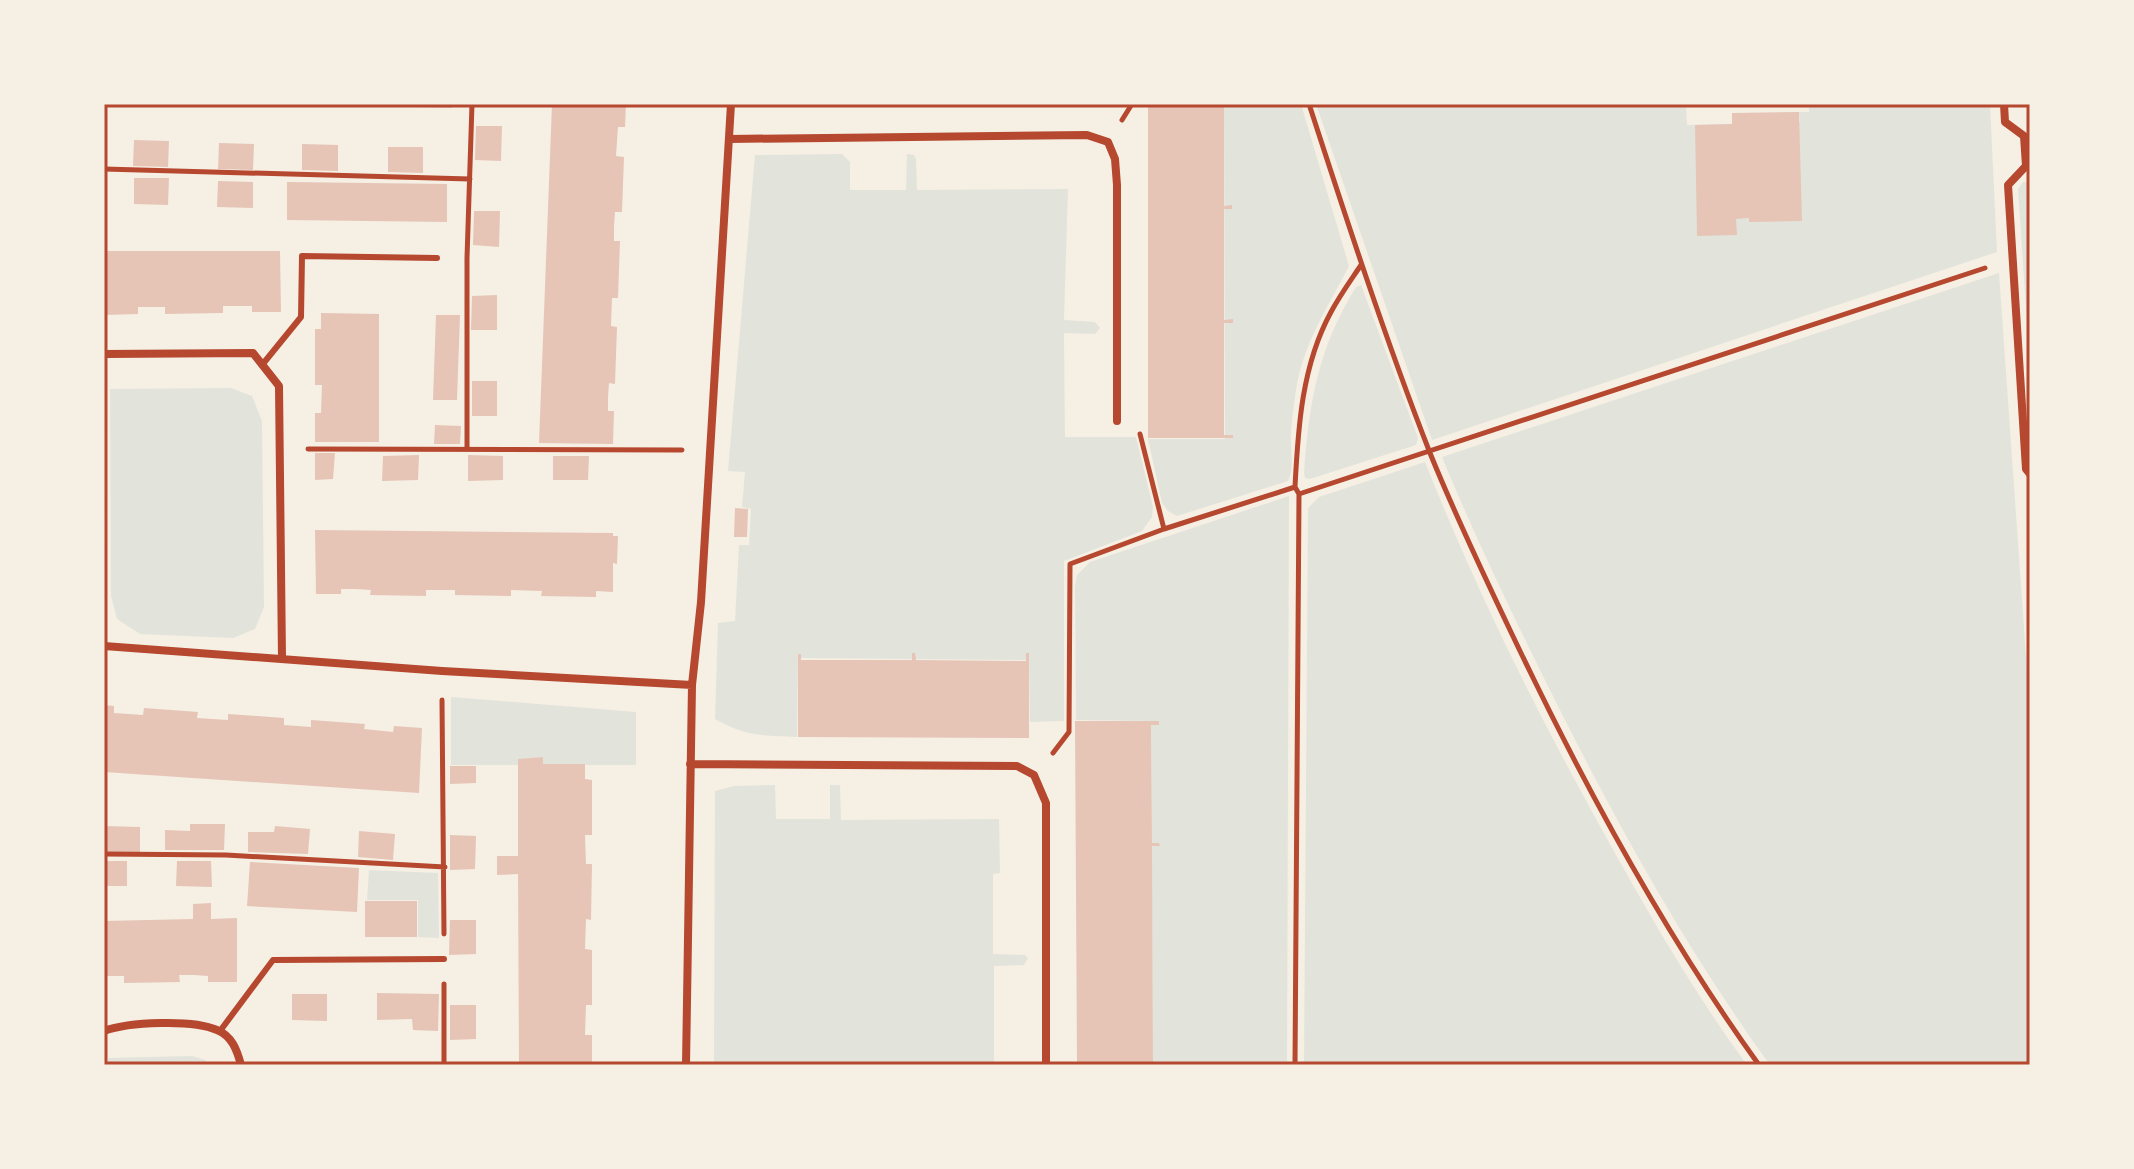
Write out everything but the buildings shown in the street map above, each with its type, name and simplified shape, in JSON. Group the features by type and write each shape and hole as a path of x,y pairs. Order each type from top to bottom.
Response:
{"street":[{"path":"686,1065 692,685 701,602 731,104"},
{"path":"2004,104 2005,122 2027,134 2028,168 2008,185 2026,469 2030,474"},
{"path":"729,139 1087,135 1108,142 1115,159 1117,185 1117,421"},
{"path":"104,354 253,353 279,386 282,659"},
{"path":"104,646 442,671 692,685"},
{"path":"690,764 1017,766 1034,775 1046,803 1046,1063"},
{"path":"104,1031 119,1025 197,1025 220,1031 237,1047 241,1065"}],"lane":[{"path":"262,365 301,317 302,256 437,258"},
{"path":"220,1031 273,960 444,959"}],"path":[{"path":"467,449 472,104"},
{"path":"1309,104 1362,264 1462,530 1568,750 1716,1006 1759,1065"},
{"path":"104,169 470,179"},
{"path":"1299,494 2012,259"},
{"path":"1295,1065 1299,494 1295,487 1298,425 1310,363 1330,313 1362,264"},
{"path":"1117,421 1142,434 1164,529"},
{"path":"279,449 710,450"},
{"path":"1034,775 1069,732 1070,564 1164,529 1295,487"},
{"path":"442,671 444,1065"},
{"path":"104,854 226,855 445,867"}],"shaded area":[{"path":"1224,104 1301,104 1349,266 1317,326 1299,373 1292,417 1292,464 1288,481 1177,516 1162,503 1148,439 1225,439"},
{"path":"1316,104 1686,104 1687,125 1800,122 1799,112 1809,112 1809,104 1990,104 1997,252 1432,440"},
{"path":"842,154 850,162 850,190 906,190 907,154 914,155 916,159 917,190 1068,189 1064,320 1095,322 1100,328 1095,334 1064,333 1065,437 1136,437 1153,507 1152,517 1142,531 1064,561 1064,721 1030,722 1029,660 798,658 797,737 754,734 715,719 718,623 735,621 739,545 749,545 751,509 742,507 745,472 728,471 755,155"},
{"path":"2023,182 2030,182 2030,368 2018,189"},
{"path":"1999,273 2030,713 2030,1065 1770,1065 1706,971 1619,824 1515,619 1442,457"},
{"path":"1361,285 1418,438 1416,445 1305,478 1309,423 1324,354 1343,310 1356,287"},
{"path":"231,388 252,396 262,421 264,607 255,629 233,638 140,634 117,619 111,596 110,389"},
{"path":"1425,462 1485,602 1577,783 1670,949 1747,1065 1304,1065 1308,508 1319,497"},
{"path":"1289,496 1287,1065 1153,1065 1151,721 1076,720 1077,575 1090,562"},
{"path":"451,697 636,712 636,765 451,765"},
{"path":"775,785 776,819 830,819 830,785 840,785 841,820 999,819 1000,873 993,874 993,954 1025,955 1028,958 1024,965 994,966 994,1065 714,1065 715,791 734,786"},
{"path":"369,870 438,873 439,938 418,937 418,900 367,900"},
{"path":"192,1056 210,1065 108,1065 108,1058"}]}
